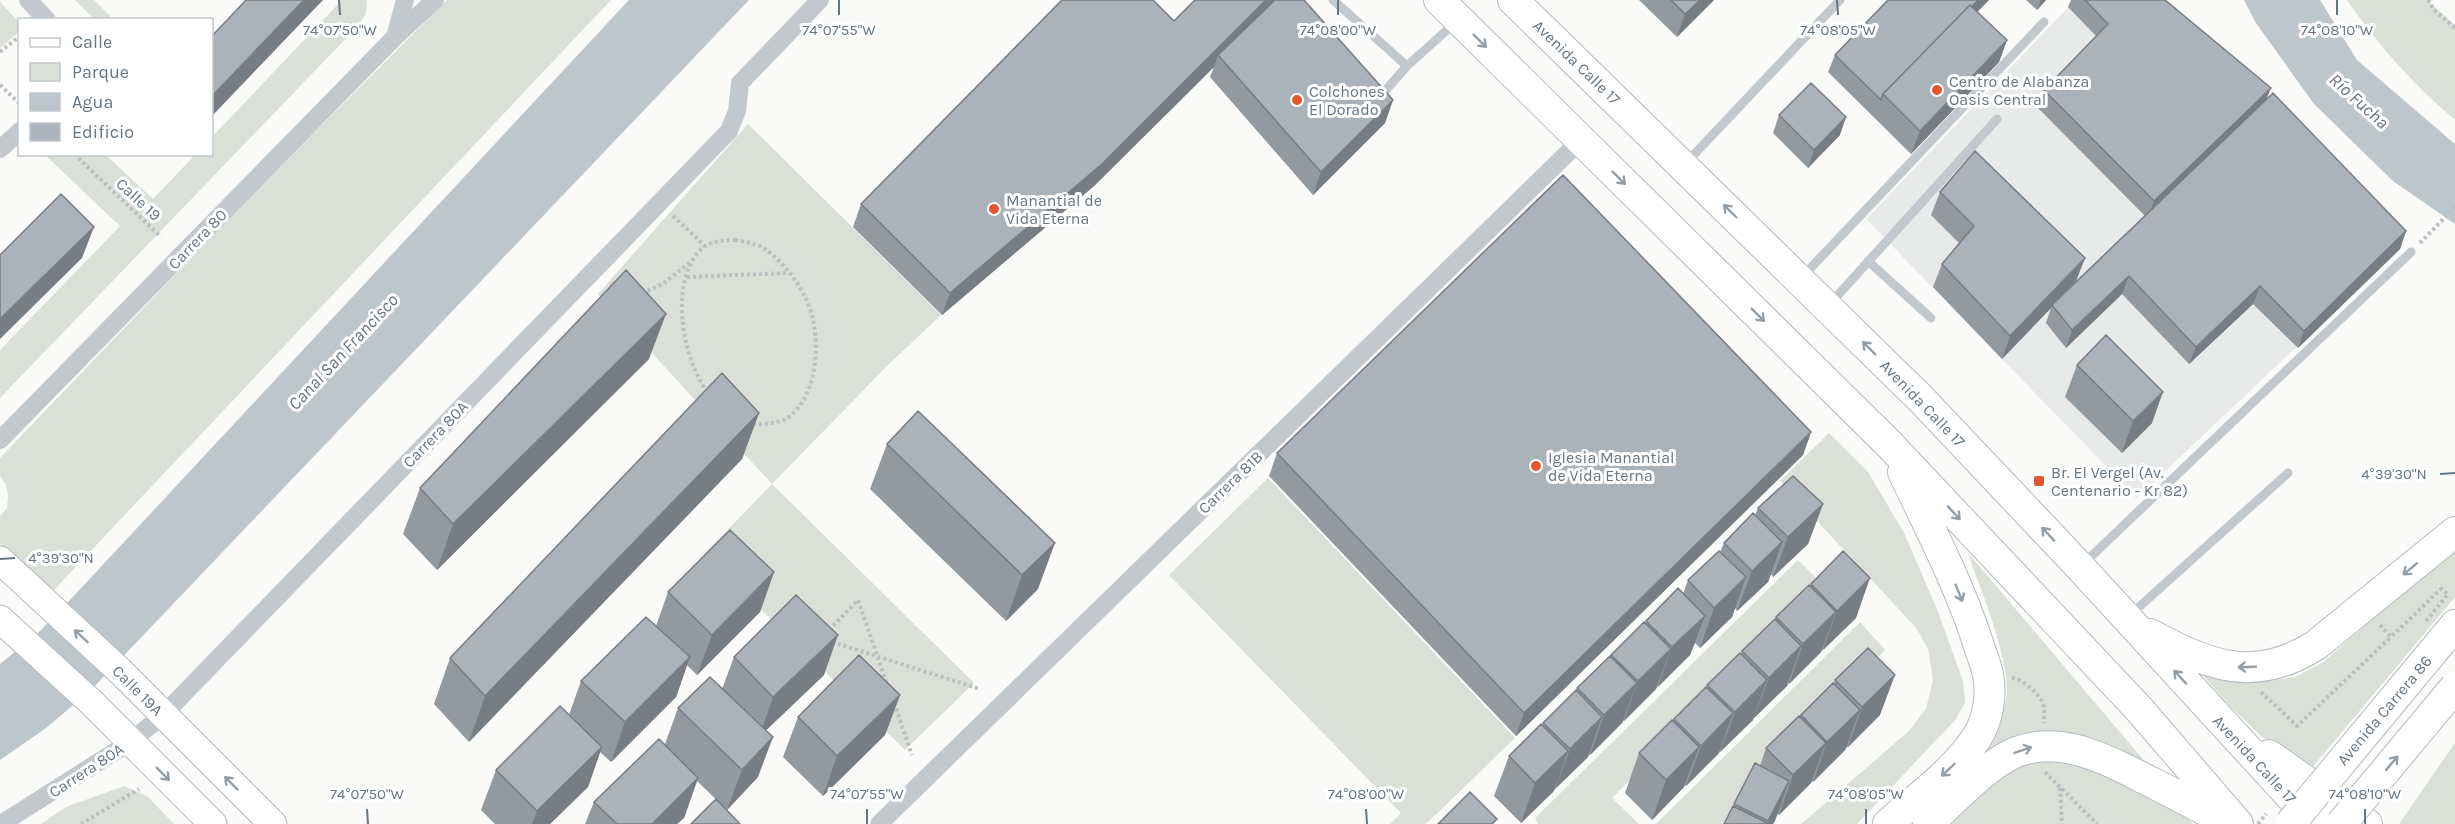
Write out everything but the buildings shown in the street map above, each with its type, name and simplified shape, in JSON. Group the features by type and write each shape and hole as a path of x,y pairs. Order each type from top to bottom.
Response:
{"main road":[{"name":"Avenida Calle 17","path":"1513,0 1921,399 2080,567 2316,824"},
{"path":"1449,10 1890,445 2139,709 2238,824"},
{"path":"1888,824 1954,765 1976,738 1987,712 1989,696 1988,675 1972,624 1947,563 1890,445"},
{"path":"2129,621 2195,657 2235,667 2268,665 2300,656 2455,532"},
{"name":"Avenida Carrera 86","path":"2290,824 2448,634"},
{"path":"2341,824 2455,687"},
{"path":"2219,720 2367,824"},
{"path":"1928,824 2000,760 2026,748 2042,746 2074,749 2113,763 2231,824"}],"street":[{"path":"27,0 45,18"},
{"path":"406,0 422,14"},
{"name":"Carrera 80","path":"395,37 406,0"},
{"name":"Carrera 80","path":"0,440 395,37 435,0"},
{"name":"Carrera 80A","path":"1,824 130,741 163,715 729,131 737,111 740,83 820,0"},
{"path":"0,149 18,133"},
{"name":"Carrera 81B","path":"879,824 1581,140"},
{"name":"Calle 19A","path":"0,560 120,672 273,824"},
{"path":"7,625 92,703 213,824"}],"lane":[{"path":"1333,0 1407,66"},
{"path":"1683,166 1840,0"},
{"path":"1375,102 1407,66 1449,10"},
{"path":"1800,279 2044,22"},
{"path":"1828,307 1997,119"},
{"path":"2080,567 2410,252"},
{"path":"1868,261 1931,318"},
{"path":"2129,621 2288,473"}],"path":[{"path":"2428,0 2454,25"},
{"path":"0,52 18,38"},
{"path":"0,85 18,102"},
{"name":"Calle 19","path":"76,156 161,237"},
{"path":"660,203 705,246"},
{"path":"2410,252 2455,207"},
{"path":"637,293 647,292 663,284 705,246 720,241 735,240 763,248 789,273 801,291 812,316 815,351 812,376 805,398 796,411 785,420 753,424 736,419 721,409 699,382 688,354 684,323 684,289 695,257"},
{"path":"687,277 789,273"},
{"path":"2235,667 2297,726 2441,589 2448,594"},
{"path":"889,689 877,656 858,600 822,638 877,656 980,688"},
{"path":"2364,607 2391,637"},
{"path":"892,700 912,755"},
{"path":"2060,787 2062,824"},
{"path":"81,824 139,789"}],"shaded area":[{"path":"2075,0 2265,105 2400,249 2137,498 1866,219"}],"green space":[{"path":"75,0 94,0 112,18 93,18"},
{"path":"342,0 367,0 366,14 357,27 0,398 0,350 120,226 46,156 107,156 153,199 194,156 213,156 213,136"},
{"path":"447,0 611,0 51,593 0,544 0,516 7,508 8,496 6,484 0,476 0,458 239,208"},
{"path":"2347,0 2427,0 2455,25 2455,120 2397,63"},
{"path":"0,2 18,21 18,33 0,48"},
{"path":"748,124 941,315 887,366 772,484 598,294"},
{"path":"1829,433 1868,472 1904,533 1937,609 1963,681 1965,702 1956,719 1857,824 1801,824 1908,732 1926,709 1933,680 1928,649 1917,629 1780,481"},
{"path":"1268,478 1515,738 1426,824 1390,824 1401,813 1169,575"},
{"path":"772,484 974,683 905,750 704,554"},
{"path":"2455,548 2455,597 2311,769 2262,737 2199,671 2263,682 2295,677 2322,663"},
{"path":"1968,553 2147,764 2099,740 2059,732 2030,738 1973,765 2001,717 2007,685 2005,667 1994,627"},
{"path":"1798,560 1825,587 1612,798 1639,824 1538,824 1535,818"},
{"path":"1860,622 1885,650 1736,800 1723,824 1656,824"},
{"path":"2455,743 2455,824 2399,824"},
{"path":"2056,756 2100,769 2182,812 2193,824 1948,824 2010,765"},
{"path":"124,786 147,796 174,824 41,824 66,807"}],"water":[{"name":"Canal San Francisco","path":"629,0 749,0 91,690 46,728 0,760 0,664 37,634 70,600"},
{"name":"Río Fucha","path":"2244,0 2320,0 2357,60 2455,144 2455,224 2393,181 2314,104 2256,23"}],"place":[{"name":"Centro de Alabanza Oasis Central","path":"1937,90"},
{"name":"Colchones El Dorado","path":"1297,100"},
{"name":"Manantial de Vida Eterna","path":"994,209"},
{"name":"Iglesia Manantial de Vida Eterna","path":"1536,466"},
{"name":"Br. El Vergel (Av. Centenario - Kr 82)","path":"2039,481"}]}
